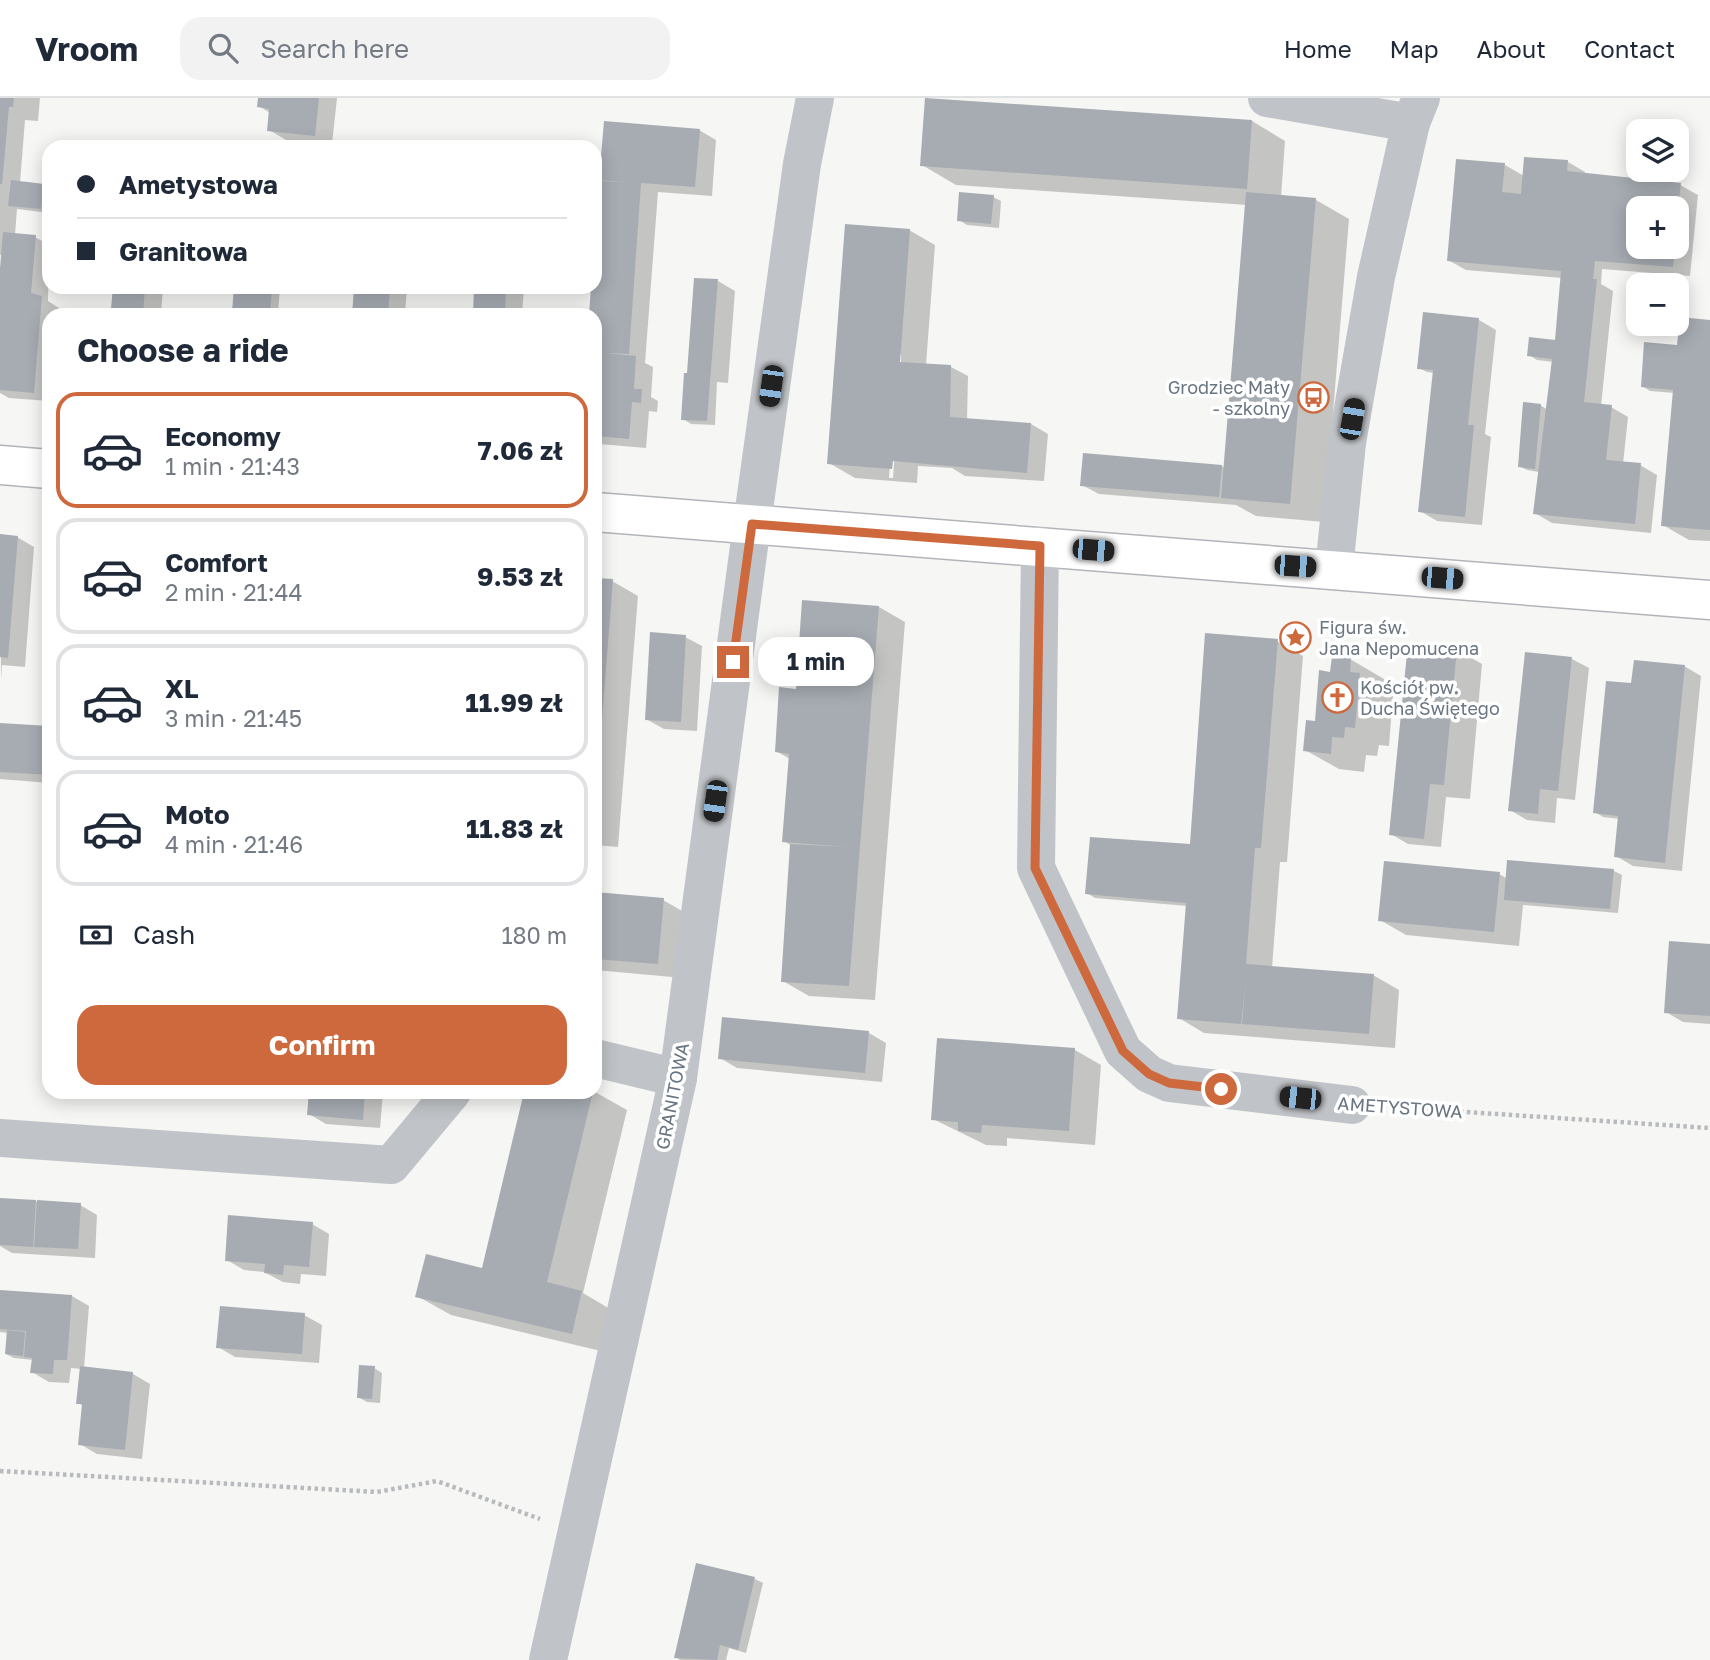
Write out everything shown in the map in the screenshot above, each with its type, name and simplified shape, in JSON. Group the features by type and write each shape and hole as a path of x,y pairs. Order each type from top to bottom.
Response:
{"main road":[{"path":"0,465 42,468"},
{"path":"602,513 1710,600"}],"street":[{"name":"GRANITOWA","path":"548,1660 678,1078 802,164 815,98"},
{"path":"1267,98 1416,110 1376,276 1347,443 1334,569"},
{"name":"AMETYSTOWA","path":"1040,546 1035,868 1123,1051 1149,1074 1169,1083 1352,1105"},
{"path":"602,1060 678,1078"},
{"path":"0,1138 391,1165 446,1099"}],"path":[{"name":"AMETYSTOWA","path":"1352,1105 1710,1128"},
{"path":"0,1471 377,1492 437,1481 577,1533"}],"building":[{"path":"0,98 14,98 13,107 9,107 2,184 0,184"},
{"path":"258,98 319,98 315,136 267,131 269,109 257,107"},
{"path":"925,98 1252,120 1247,189 920,166"},
{"path":"604,121 700,129 695,187 641,183 629,354 604,353 636,356 634,389 642,389 641,403 632,402 629,439 602,437 602,308 590,308 590,294 602,294 602,181 627,182 602,180"},
{"path":"1524,157 1568,160 1567,171 1626,177 1626,182 1681,183 1679,196 1626,196 1626,259 1674,259 1673,267 1595,261 1593,279 1597,279 1584,402 1612,405 1606,460 1641,463 1635,524 1533,514 1552,359 1527,356 1529,337 1555,340 1561,271 1447,261 1456,159 1505,163 1502,192 1521,194"},
{"path":"11,180 42,184 41,209 8,206"},
{"path":"959,192 994,195 991,224 957,221"},
{"path":"1246,192 1316,198 1290,504 1221,498"},
{"path":"845,224 910,229 900,362 951,365 950,417 1031,423 1027,473 893,461 892,469 827,464"},
{"path":"3,232 36,235 31,293 42,296 34,393 0,390 0,268"},
{"path":"694,278 718,279 707,421 681,420"},
{"path":"112,294 144,294 144,308 111,308"},
{"path":"233,294 271,294 270,308 232,308"},
{"path":"354,294 390,294 388,308 352,308"},
{"path":"474,294 506,294 505,308 473,308"},
{"path":"1423,312 1479,318 1468,425 1474,425 1465,517 1418,512 1433,370 1417,369"},
{"path":"1689,318 1710,320 1710,530 1661,526 1673,390 1641,387 1644,342 1677,345 1678,336 1689,336"},
{"path":"1523,402 1541,404 1535,469 1518,467"},
{"path":"1083,453 1222,465 1219,497 1080,486"},
{"path":"0,534 18,536 8,658 0,657"},
{"path":"602,578 613,579 602,719"},
{"path":"802,600 879,606 849,986 781,982 790,844 849,847 782,842 789,754 775,752 779,687 796,689"},
{"path":"650,632 686,635 681,722 645,720"},
{"path":"1205,633 1278,639 1261,848 1255,848 1246,964 1374,974 1369,1034 1242,1024 1246,982 1241,1024 1177,1019 1186,903 1085,894 1090,837 1190,844"},
{"path":"1408,643 1457,648 1444,785 1430,784 1424,839 1389,835"},
{"path":"1525,652 1572,657 1558,791 1540,789 1538,814 1508,811"},
{"name":"Kościół pw. Ducha Świętego","path":"1332,656 1351,658 1350,672 1360,673 1355,728 1345,727 1344,738 1332,737 1331,754 1303,751 1306,720 1315,721 1319,670 1330,672"},
{"path":"1634,660 1685,665 1665,863 1614,857 1618,816 1593,813 1606,681 1631,683"},
{"path":"0,723 42,726 42,775 0,772"},
{"path":"1507,860 1614,869 1610,909 1504,900"},
{"path":"1384,861 1500,872 1494,932 1378,921"},
{"path":"602,893 664,898 658,964 602,960"},
{"path":"1669,941 1710,944 1710,1016 1664,1013"},
{"path":"722,1017 869,1031 865,1073 718,1059"},
{"path":"937,1038 1075,1048 1069,1131 982,1125 981,1133 958,1131 958,1122 931,1120"},
{"path":"308,1099 364,1099 363,1120 307,1115"},
{"path":"522,1099 591,1099 547,1282 582,1291 572,1334 415,1297 426,1254 482,1268"},
{"path":"0,1198 36,1200 33,1247 0,1245"},
{"path":"37,1200 81,1203 78,1249 34,1247"},
{"path":"228,1215 313,1222 309,1267 284,1265 283,1275 264,1273 265,1264 225,1261"},
{"path":"0,1290 72,1295 67,1360 54,1360 53,1374 30,1373 32,1358 24,1357 26,1331 0,1329"},
{"path":"220,1306 305,1313 302,1354 216,1348"},
{"path":"7,1330 25,1332 23,1356 5,1354"},
{"path":"359,1365 375,1366 372,1399 357,1398"},
{"path":"80,1366 133,1372 125,1450 78,1445 82,1404 76,1404"},
{"path":"696,1563 755,1577 738,1650 720,1645 717,1660 674,1658"}],"place":[{"name":"Grodziec Mały - szkolny","path":"1313,397"},
{"name":"Figura św. Jana Nepomucena","path":"1296,637"},
{"name":"Kościół pw. Ducha Świętego","path":"1337,697"}],"route":[{"path":"733,662 752,524 1040,546 1035,868 1123,1051 1149,1074 1169,1083 1221,1089"}]}
